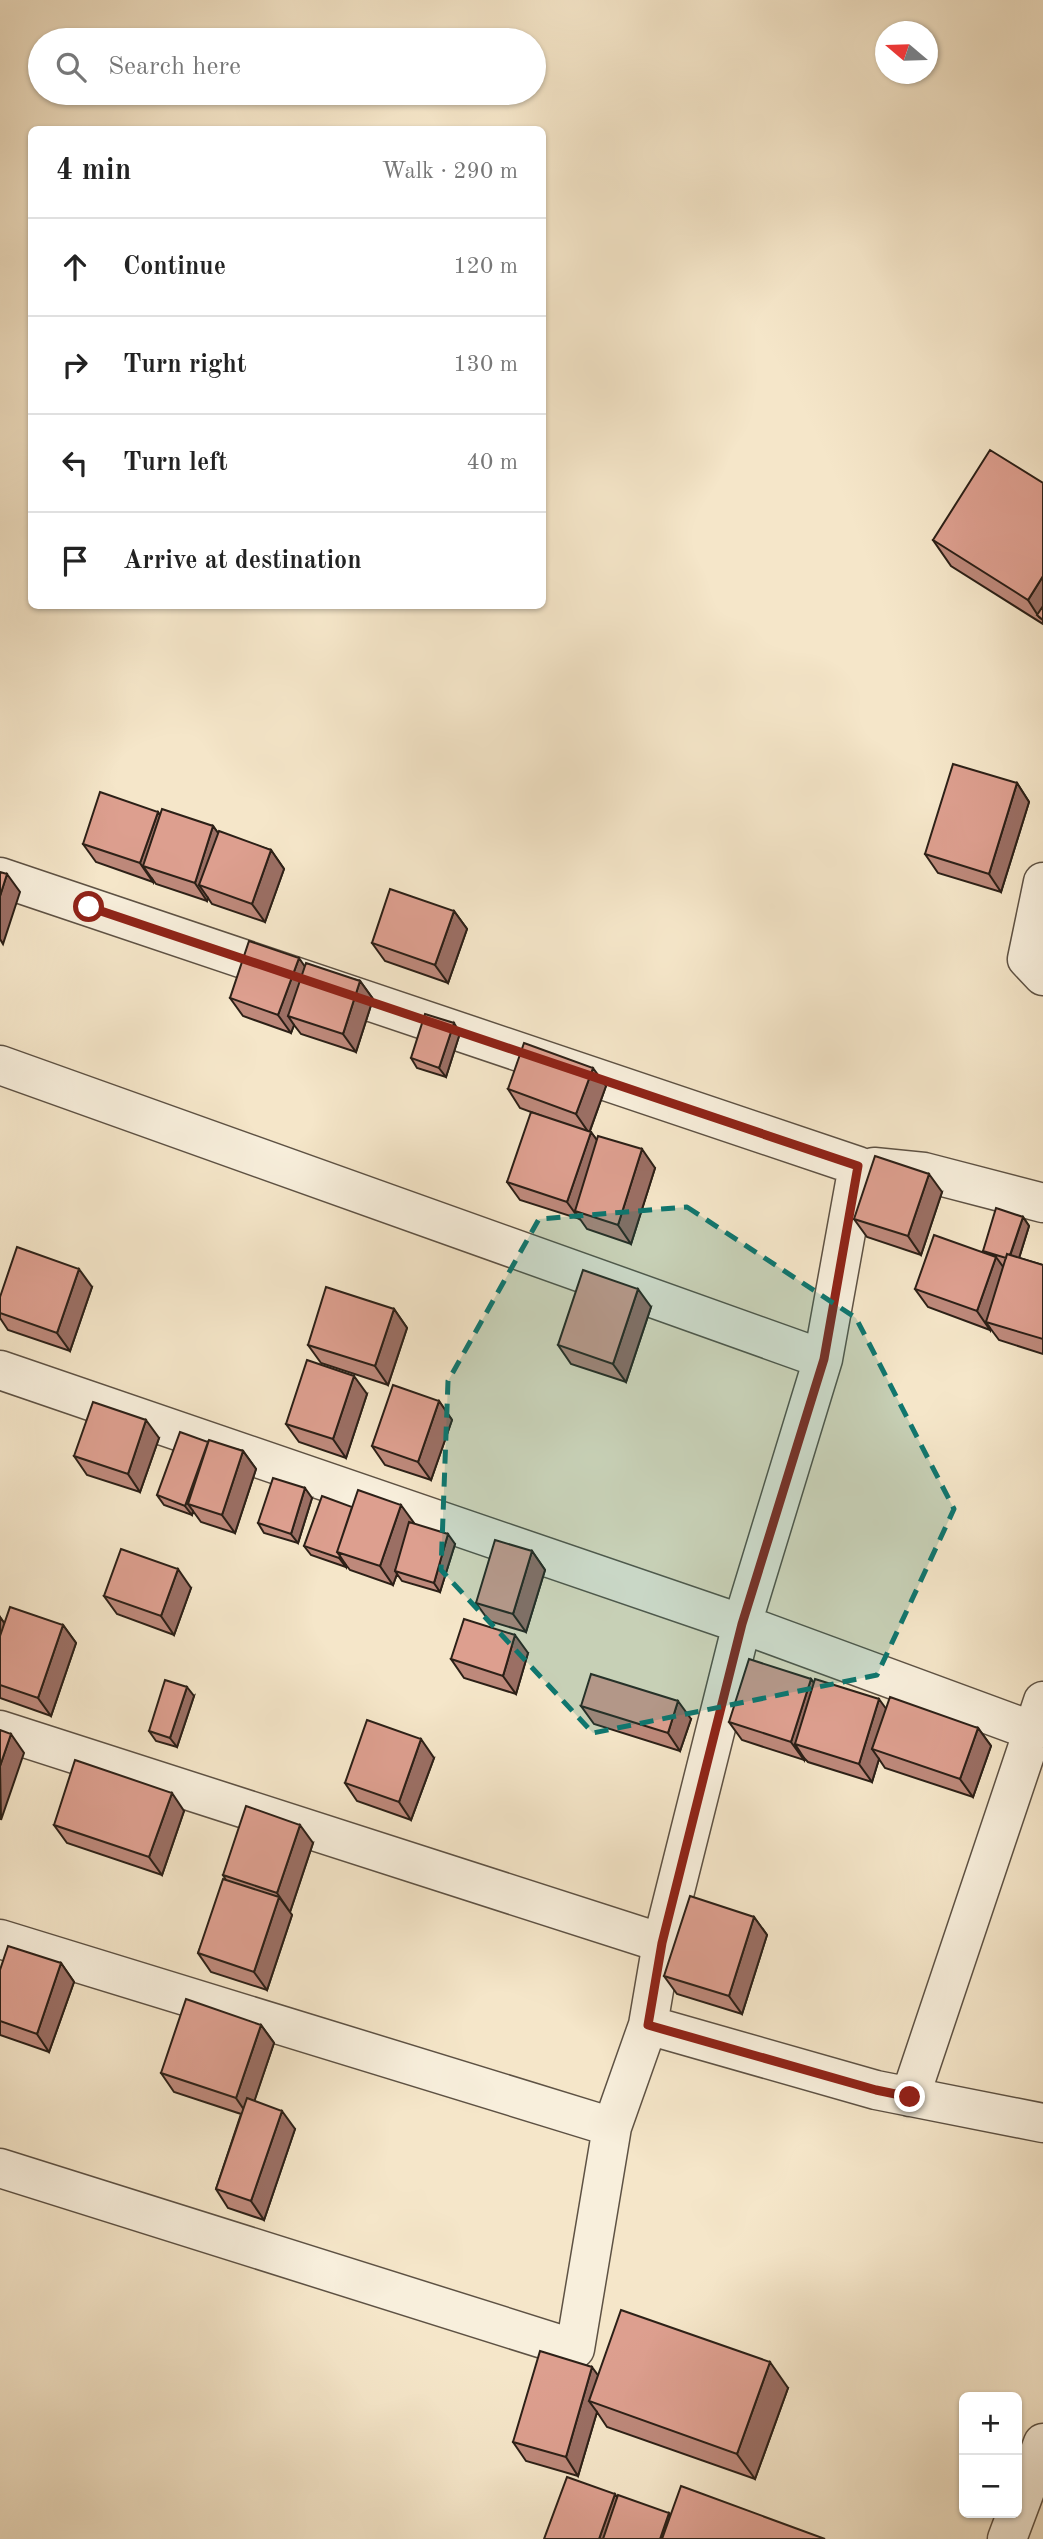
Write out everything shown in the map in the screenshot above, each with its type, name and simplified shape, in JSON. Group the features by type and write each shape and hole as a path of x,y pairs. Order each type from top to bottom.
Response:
{"street":[{"path":"0,877 858,1166 924,1172 1043,1203"},
{"path":"1043,882 1027,959 1043,976"},
{"path":"0,1066 824,1359"},
{"path":"0,2168 575,2349 612,2127 648,2025 662,1943 742,1624 824,1359 858,1166"},
{"path":"0,1370 742,1624 1038,1716 910,2097"},
{"path":"0,1730 662,1943"},
{"path":"0,1939 612,2127"},
{"path":"648,2025 876,2090 1043,2123"},
{"path":"1007,2539 1043,2443"},
{"path":"1020,2539 1043,2529"}],"highlighted area":[{"path":"687,1207 856,1318 954,1509 877,1675 593,1733 441,1570 448,1381 539,1219"}],"building":[{"path":"990,450 1043,483 1043,576 1028,600 933,540"},
{"path":"1043,606 1043,620 1037,615"},
{"path":"953,764 1017,783 989,874 925,854"},
{"path":"100,792 158,812 140,863 83,844"},
{"path":"162,809 213,826 195,883 143,866"},
{"path":"219,831 271,850 252,904 199,885"},
{"path":"0,872 7,874 0,896"},
{"path":"390,889 454,911 435,965 372,943"},
{"path":"249,941 299,958 278,1015 230,998"},
{"path":"306,963 360,981 343,1034 288,1016"},
{"path":"425,1014 454,1023 439,1068 411,1058"},
{"path":"524,1043 593,1068 576,1114 508,1089"},
{"path":"531,1112 591,1132 567,1202 507,1182"},
{"path":"598,1136 642,1149 618,1225 575,1211"},
{"path":"875,1156 929,1174 908,1236 854,1219"},
{"path":"996,1208 1023,1217 1010,1255 1007,1254 1006,1258 983,1251"},
{"path":"934,1235 996,1257 977,1311 915,1289"},
{"path":"17,1247 79,1269 57,1333 0,1313 0,1297"},
{"path":"1007,1254 1043,1265 1043,1339 986,1322"},
{"path":"583,1270 638,1289 613,1364 558,1345"},
{"path":"326,1287 394,1309 375,1366 308,1345"},
{"path":"307,1360 354,1376 333,1439 286,1424"},
{"path":"393,1385 439,1401 418,1462 372,1446"},
{"path":"93,1402 146,1420 128,1474 74,1456"},
{"path":"180,1432 208,1442 185,1506 157,1495"},
{"path":"209,1440 243,1451 222,1515 188,1504"},
{"path":"273,1478 305,1488 291,1534 258,1523"},
{"path":"358,1490 401,1505 380,1566 337,1552"},
{"path":"322,1496 352,1507 337,1552 339,1558 304,1546"},
{"path":"409,1522 448,1534 434,1583 395,1571"},
{"path":"495,1540 532,1551 513,1614 476,1603"},
{"path":"121,1549 178,1569 161,1616 104,1596"},
{"path":"10,1607 63,1625 38,1698 0,1685 0,1636"},
{"path":"464,1619 515,1635 503,1676 451,1659"},
{"path":"749,1659 811,1679 791,1742 729,1722"},
{"path":"591,1674 678,1701 668,1733 581,1706"},
{"path":"815,1679 879,1699 859,1764 795,1744"},
{"path":"165,1680 187,1687 170,1738 149,1731"},
{"path":"890,1697 978,1728 960,1779 872,1749"},
{"path":"367,1720 421,1739 399,1802 345,1783"},
{"path":"0,1730 11,1734 0,1766"},
{"path":"75,1760 172,1793 149,1857 54,1825"},
{"path":"246,1806 300,1825 277,1893 223,1875"},
{"path":"223,1879 279,1897 254,1972 198,1953"},
{"path":"690,1896 754,1917 729,1996 664,1976"},
{"path":"8,1946 61,1963 37,2034 0,2021 0,1970"},
{"path":"186,1999 261,2025 236,2098 161,2073"},
{"path":"247,2098 282,2111 251,2201 216,2189"},
{"path":"621,2310 770,2362 737,2454 589,2401"},
{"path":"540,2351 592,2367 566,2457 513,2442"},
{"path":"567,2477 615,2494 599,2539 544,2539"},
{"path":"681,2486 825,2539 662,2539"},
{"path":"618,2495 669,2513 660,2539 603,2539"}],"route":[{"path":"89,907 858,1166 824,1359 742,1624 662,1943 648,2025 876,2090 910,2097"}]}
